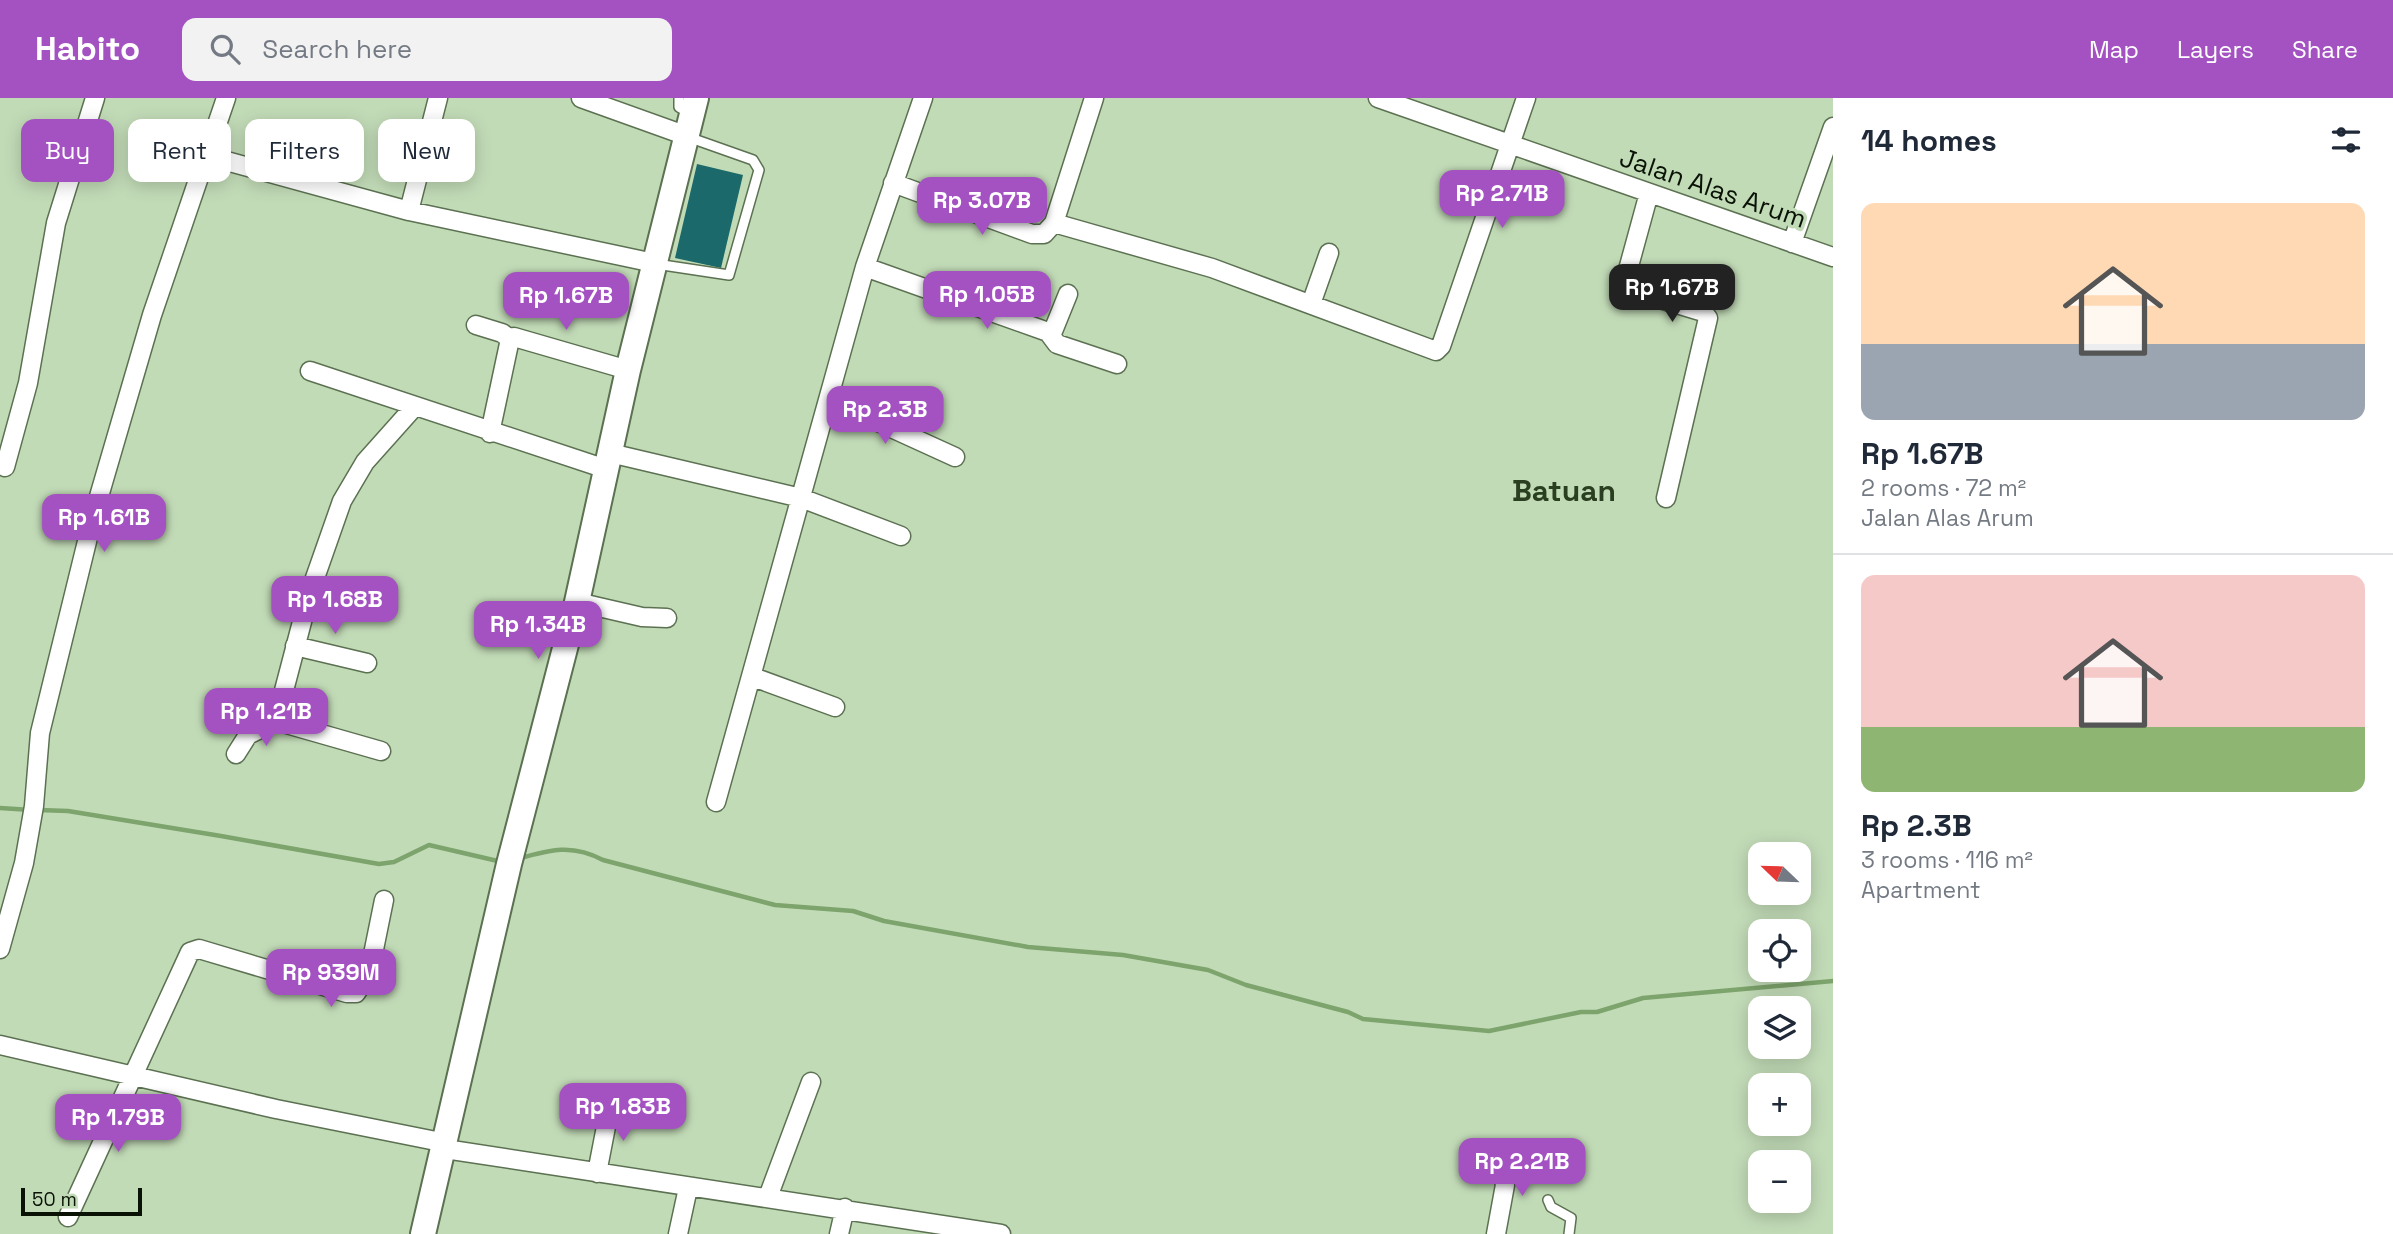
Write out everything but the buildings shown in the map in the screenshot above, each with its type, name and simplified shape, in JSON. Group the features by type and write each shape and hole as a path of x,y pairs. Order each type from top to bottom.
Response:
{"main road":[{"path":"423,1234 446,1146 509,864 578,602 628,370 689,112"}],"street":[{"path":"5,467 28,383 56,223 95,98"},
{"path":"219,119 226,98"},
{"path":"409,211 438,98"},
{"path":"581,98 689,112"},
{"path":"716,802 753,677 865,267 923,98"},
{"path":"893,183 1038,236 1051,229 1054,223 1094,98"},
{"name":"Jalan Alas Arum","path":"1378,98 1833,257"},
{"path":"1054,223 1212,268 1436,351 1441,346 1526,98"},
{"path":"1792,243 1833,127"},
{"path":"231,162 409,211 654,264"},
{"path":"0,949 24,863 34,806 40,733 93,517 152,315 199,182"},
{"path":"1649,193 1623,288 1703,312 1708,318 1665,498"},
{"path":"1311,304 1329,253"},
{"path":"865,267 1048,332 1057,344 1117,364"},
{"path":"1051,336 1068,294"},
{"path":"476,325 502,333 510,339"},
{"path":"510,339 514,337 628,370"},
{"path":"490,433 510,339"},
{"path":"310,372 490,433 608,461 801,498 901,536"},
{"path":"830,400 955,457"},
{"path":"276,721 295,646 341,501 365,462 415,406"},
{"path":"578,602 642,617 667,618"},
{"path":"295,646 367,663"},
{"path":"753,677 835,708"},
{"path":"236,754 248,735 276,721 381,751"},
{"path":"68,1217 190,951 199,949 278,975 356,993 369,974 384,900"},
{"path":"0,1045 446,1146 597,1174 845,1208 970,1231 1001,1234"},
{"path":"768,1197 811,1083"},
{"path":"597,1174 610,1106"},
{"path":"1496,1234 1505,1185 1500,1164"},
{"path":"678,1234 688,1188"},
{"path":"839,1234 845,1208"}],"lane":[{"path":"654,264 729,275 759,170 753,160 689,112"},
{"path":"1548,1200 1551,1208 1571,1218 1569,1234"}],"waterway":[{"path":"0,808 31,810"},
{"path":"39,810 68,811 379,864 394,862 429,845 502,862"},
{"path":"517,859 550,851 581,851 603,860 775,905 853,911 884,921 1028,947 1123,955 1208,970 1246,985 1348,1012 1363,1019 1489,1031 1581,1012 1597,1012 1643,998 1833,981"}],"district":[{"name":"Batuan","path":"1564,490"}]}
